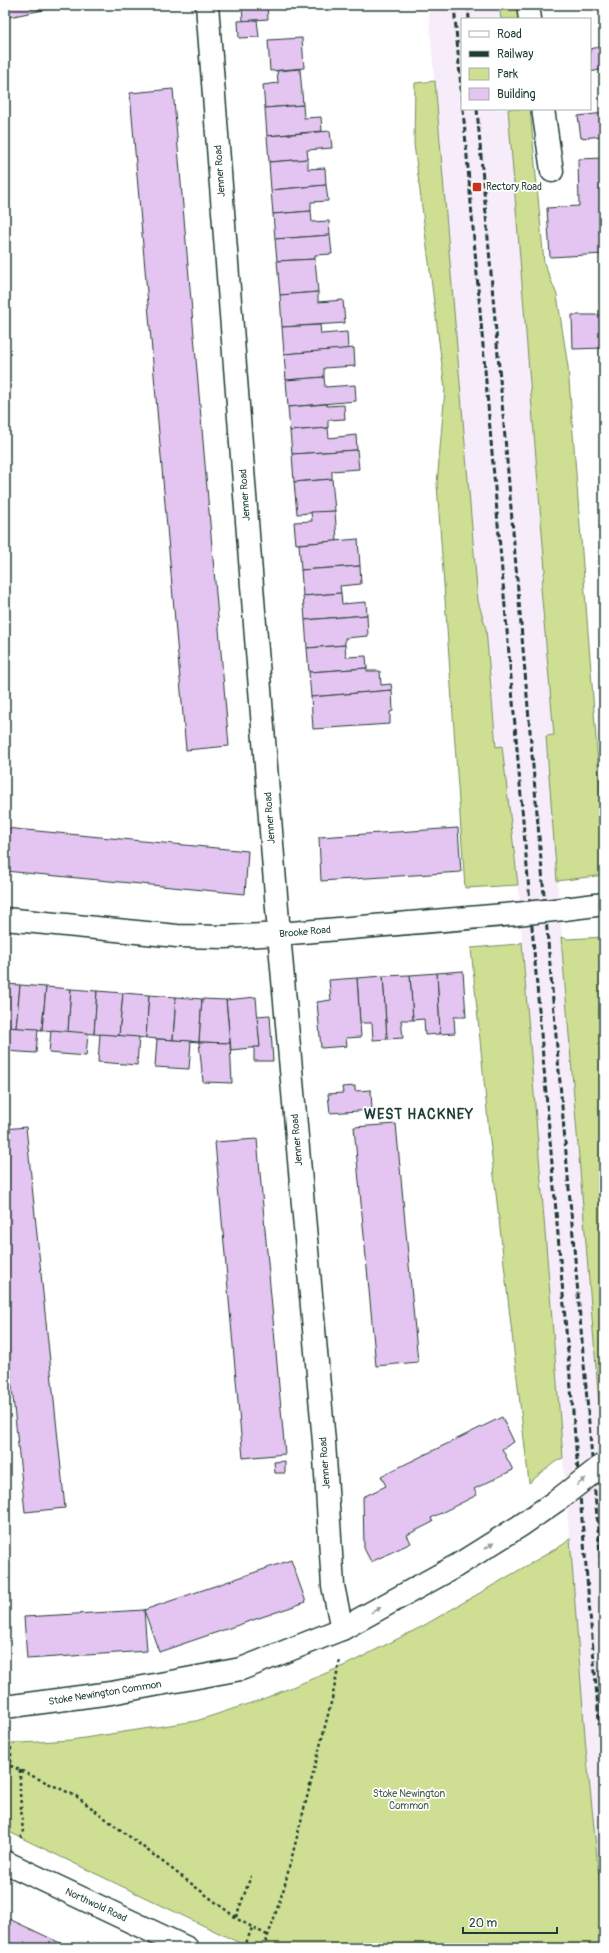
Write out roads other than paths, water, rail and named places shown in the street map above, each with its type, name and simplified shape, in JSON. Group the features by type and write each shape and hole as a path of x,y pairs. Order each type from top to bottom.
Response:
{"street":[{"name":"Jenner Road","path":"207,5 279,934 324,1442 334,1586 342,1629"},
{"path":"528,5 530,18"},
{"path":"543,110 552,171"},
{"name":"Brooke Road","path":"5,919 176,936 225,937 279,934 516,914 604,904"},
{"name":"Stoke Newington Common","path":"5,1707 111,1693 241,1669 342,1629 456,1566 520,1526 559,1499 604,1464"},
{"name":"Northwold Road","path":"8,1864 187,1948"}],"railway":[{"path":"454,5 461,88"},
{"path":"468,5 469,18"},
{"path":"463,110 604,1780"},
{"path":"477,110 604,1599"}],"place":[{"name":"Rectory Road","path":"477,187"}],"district":[{"name":"WEST HACKNEY","path":"419,1114"}]}
